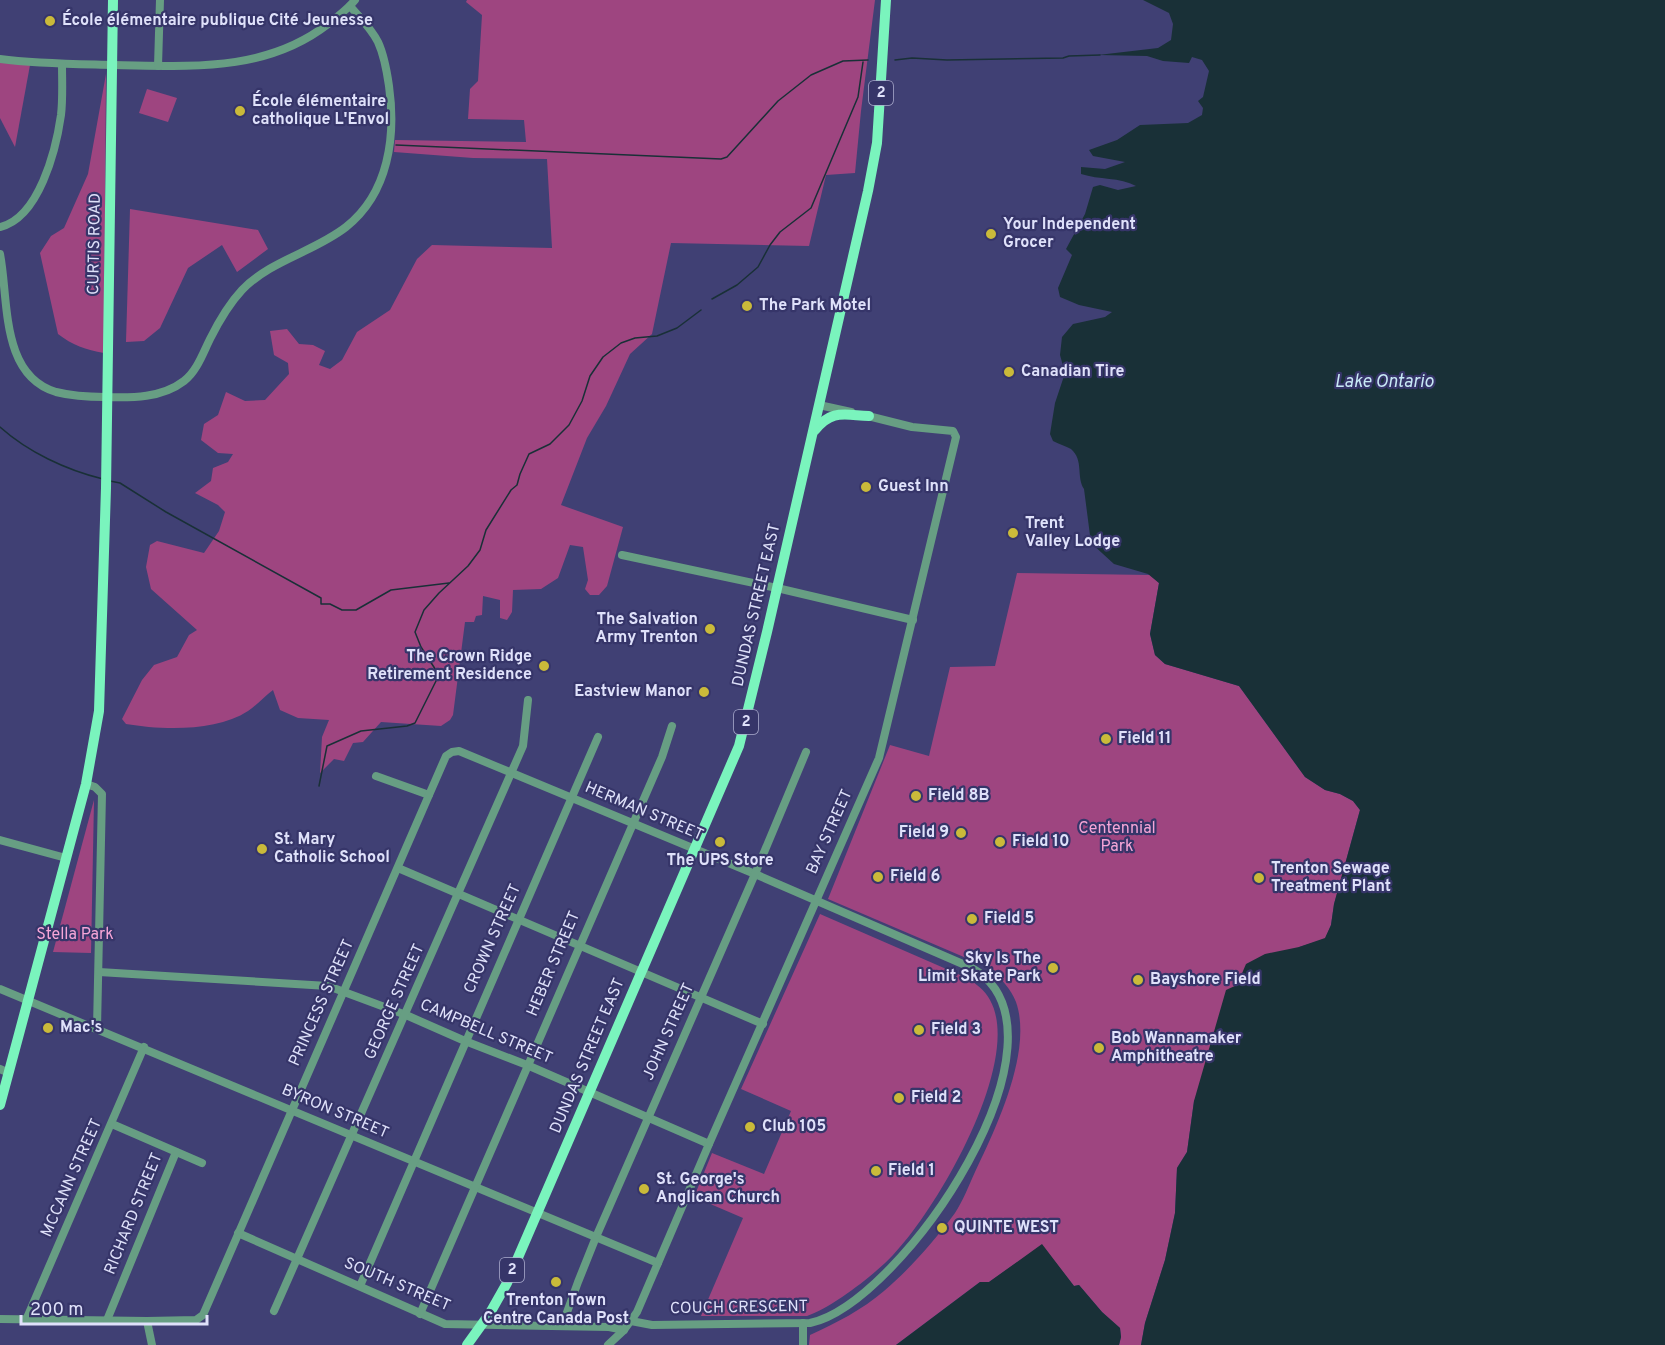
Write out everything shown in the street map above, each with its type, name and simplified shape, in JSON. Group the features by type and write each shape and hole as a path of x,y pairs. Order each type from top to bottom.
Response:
{"main road":[{"name":"CURTIS ROAD","path":"0,1105 5,1071 28,1000 86,784 100,700 106,488 113,0"},
{"name":"DUNDAS STREET EAST","path":"467,1345 507,1283 739,746 864,212 877,143 886,0"},
{"path":"813,433 823,420 831,416 869,416"}],"street":[{"path":"158,66 160,0"},
{"path":"0,59 62,64 158,66 230,64 274,54 305,40 352,3 379,44 387,75 392,130 389,153 381,182 356,218 320,243 261,273 225,312 199,362 183,382 163,392 146,396 107,398 69,395 53,391 38,383 22,368 12,348 3,305 0,254"},
{"path":"0,227 20,218 29,208 38,191 53,151 60,117 62,64"},
{"name":"BAY STREET","path":"608,1345 624,1330 637,1312 879,758 956,437 953,431 947,429 912,426 819,405"},
{"path":"622,555 777,588 913,621"},
{"name":"GEORGE STREET","path":"274,1311 523,746 528,700"},
{"name":"HEBER STREET","path":"420,1314 662,757 672,726"},
{"name":"CROWN STREET","path":"360,1286 598,737"},
{"name":"HERMAN STREET","path":"459,751 816,901"},
{"name":"PRINCESS STREET","path":"147,1321 200,1319 207,1309 291,1110 446,756 459,751"},
{"name":"JOHN STREET","path":"562,1326 596,1237 806,752"},
{"path":"376,776 429,795"},
{"path":"86,784 95,787 102,794 97,1028"},
{"path":"0,840 66,858"},
{"path":"398,868 763,1024"},
{"name":"COUCH CRESCENT","path":"631,1321 652,1325 803,1323 823,1320 878,1282 902,1259 951,1194 986,1126 999,1088 1007,1043 1004,1007 999,996 979,972 816,901"},
{"name":"CAMPBELL STREET","path":"99,972 328,986 406,1015 527,1065 709,1144"},
{"name":"BYRON STREET","path":"0,989 144,1047 658,1263"},
{"name":"MCCANN STREET","path":"26,1320 144,1047"},
{"path":"112,1124 202,1163"},
{"name":"RICHARD STREET","path":"107,1320 176,1152"},
{"name":"SOUTH STREET","path":"238,1233 445,1324 609,1327 624,1330"},
{"path":"0,1320 147,1321 152,1345"},
{"path":"803,1323 803,1345"}],"green space":[{"path":"467,0 875,0 855,173 826,175 809,246 671,243 652,334 630,354 606,406 587,438 561,505 623,527 607,586 599,595 590,595 585,589 588,580 583,547 570,545 558,578 541,589 513,590 512,612 507,620 500,618 500,600 483,596 482,615 476,616 474,622 465,622 453,715 450,720 441,726 381,722 363,742 353,743 344,761 334,759 320,773 322,737 329,720 298,718 280,710 273,690 248,711 220,723 188,728 126,724 122,719 142,680 154,665 177,657 189,635 197,630 151,589 146,567 150,545 157,541 204,553 219,531 225,512 218,505 195,493 211,481 213,468 228,462 233,454 218,453 201,440 204,424 218,415 226,392 245,401 265,400 289,374 288,363 274,355 270,331 287,329 299,344 313,345 325,351 319,365 330,369 342,360 357,332 390,310 417,259 432,245 552,248 547,159 473,158 394,152 395,140 526,142 524,120 468,119 470,89 478,81 482,15 466,2"},
{"path":"0,62 30,65 15,147 0,118"},
{"path":"106,74 104,353 80,347 58,334 40,253 51,236 64,228 88,174"},
{"path":"147,89 177,98 168,122 139,113"},
{"path":"130,209 258,230 268,249 237,272 222,245 188,268 160,328 144,341 126,342"},
{"name":"Centennial Park","path":"1017,573 1150,575 1159,583 1150,634 1155,655 1165,664 1239,686 1305,777 1325,790 1353,801 1360,810 1334,904 1331,925 1325,939 1299,947 1194,1101 1187,1152 1177,1168 1175,1213 1165,1260 1145,1323 1141,1345 1119,1345 1120,1328 1102,1312 1079,1285 1074,1286 1042,1245 989,1282 980,1282 896,1345 809,1345 810,1335 858,1310 894,1282 922,1254 955,1213 993,1134 1010,1089 1020,1043 1020,1022 1016,1002 1009,988 992,969 828,899 890,745 929,756 950,667 995,666"},
{"name":"Stella Park","path":"94,800 91,953 53,952"},
{"path":"820,914 967,978 983,990 990,1000 997,1027 995,1059 986,1096 952,1171 931,1205 893,1255 864,1281 841,1298 807,1316 701,1316 743,1218 694,1197 712,1153 764,1174 791,1111 741,1089"}],"water":[{"name":"Lake Ontario","path":"1143,0 1665,0 1665,1345 1141,1345 1145,1323 1165,1260 1175,1213 1177,1168 1187,1152 1194,1101 1226,990 1237,985 1246,964 1265,954 1299,947 1325,938 1331,925 1334,904 1360,810 1353,801 1325,790 1305,777 1239,686 1165,664 1155,655 1150,634 1159,583 1148,574 1114,564 1091,543 1079,463 1071,449 1053,441 1050,434 1055,403 1065,373 1060,355 1062,337 1073,324 1105,317 1112,312 1079,305 1060,297 1058,288 1072,255 1066,249 1085,214 1093,187 1100,185 1118,190 1136,186 1123,181 1081,174 1081,167 1105,169 1125,162 1093,156 1089,150 1117,140 1140,125 1188,123 1202,115 1203,108 1198,101 1203,97 1209,71 1202,60 1192,57 1189,63 1163,61 1147,56 1098,55 1158,48 1171,40 1173,24 1169,13"},
{"path":"1042,1244 1074,1286 1079,1285 1102,1312 1120,1328 1119,1345 896,1345 980,1282 989,1282"}],"waterway":[{"path":"895,60 1063,58 1100,55"},
{"path":"396,145 721,159 727,157 778,101 811,75 843,61 868,60"},
{"path":"712,299 737,285 758,267 780,232 811,208 858,97 863,62"},
{"path":"319,786 327,746 361,731 415,723 439,675 421,647 415,632 424,610 468,566 480,550 486,530 511,490 517,485 529,454 550,444 569,425 582,401 590,376 603,357 621,343 635,338 657,336 677,328 701,310"},
{"path":"0,427 48,459 75,471 103,479"},
{"path":"110,481 120,483 166,512 321,598 321,604 330,604 342,610 356,610 391,590 449,583"}],"place":[{"name":"École élémentaire publique Cité Jeunesse","path":"50,21"},
{"name":"École élémentaire catholique L'Envol","path":"240,111"},
{"name":"Your Independent Grocer","path":"991,234"},
{"name":"The Park Motel","path":"747,306"},
{"name":"Canadian Tire","path":"1009,372"},
{"name":"Guest Inn","path":"866,487"},
{"name":"Trent Valley Lodge","path":"1013,533"},
{"name":"The Salvation Army Trenton","path":"710,629"},
{"name":"The Crown Ridge Retirement Residence","path":"544,666"},
{"name":"Eastview Manor","path":"704,692"},
{"name":"Field 11","path":"1106,739"},
{"name":"Field 8B","path":"916,796"},
{"name":"Field 9","path":"961,833"},
{"name":"The UPS Store","path":"720,842"},
{"name":"Field 10","path":"1000,842"},
{"name":"St. Mary Catholic School","path":"262,849"},
{"name":"Field 6","path":"878,877"},
{"name":"Trenton Sewage Treatment Plant","path":"1259,878"},
{"name":"Field 5","path":"972,919"},
{"name":"Sky Is The Limit Skate Park","path":"1053,968"},
{"name":"Bayshore Field","path":"1138,980"},
{"name":"Mac's","path":"48,1028"},
{"name":"Field 3","path":"919,1030"},
{"name":"Bob Wannamaker Amphitheatre","path":"1099,1048"},
{"name":"Field 2","path":"899,1098"},
{"name":"Club 105","path":"750,1127"},
{"name":"Field 1","path":"876,1171"},
{"name":"St. George's Anglican Church","path":"644,1189"},
{"name":"QUINTE WEST","path":"942,1228"},
{"name":"Trenton Town Centre Canada Post","path":"556,1282"}]}
